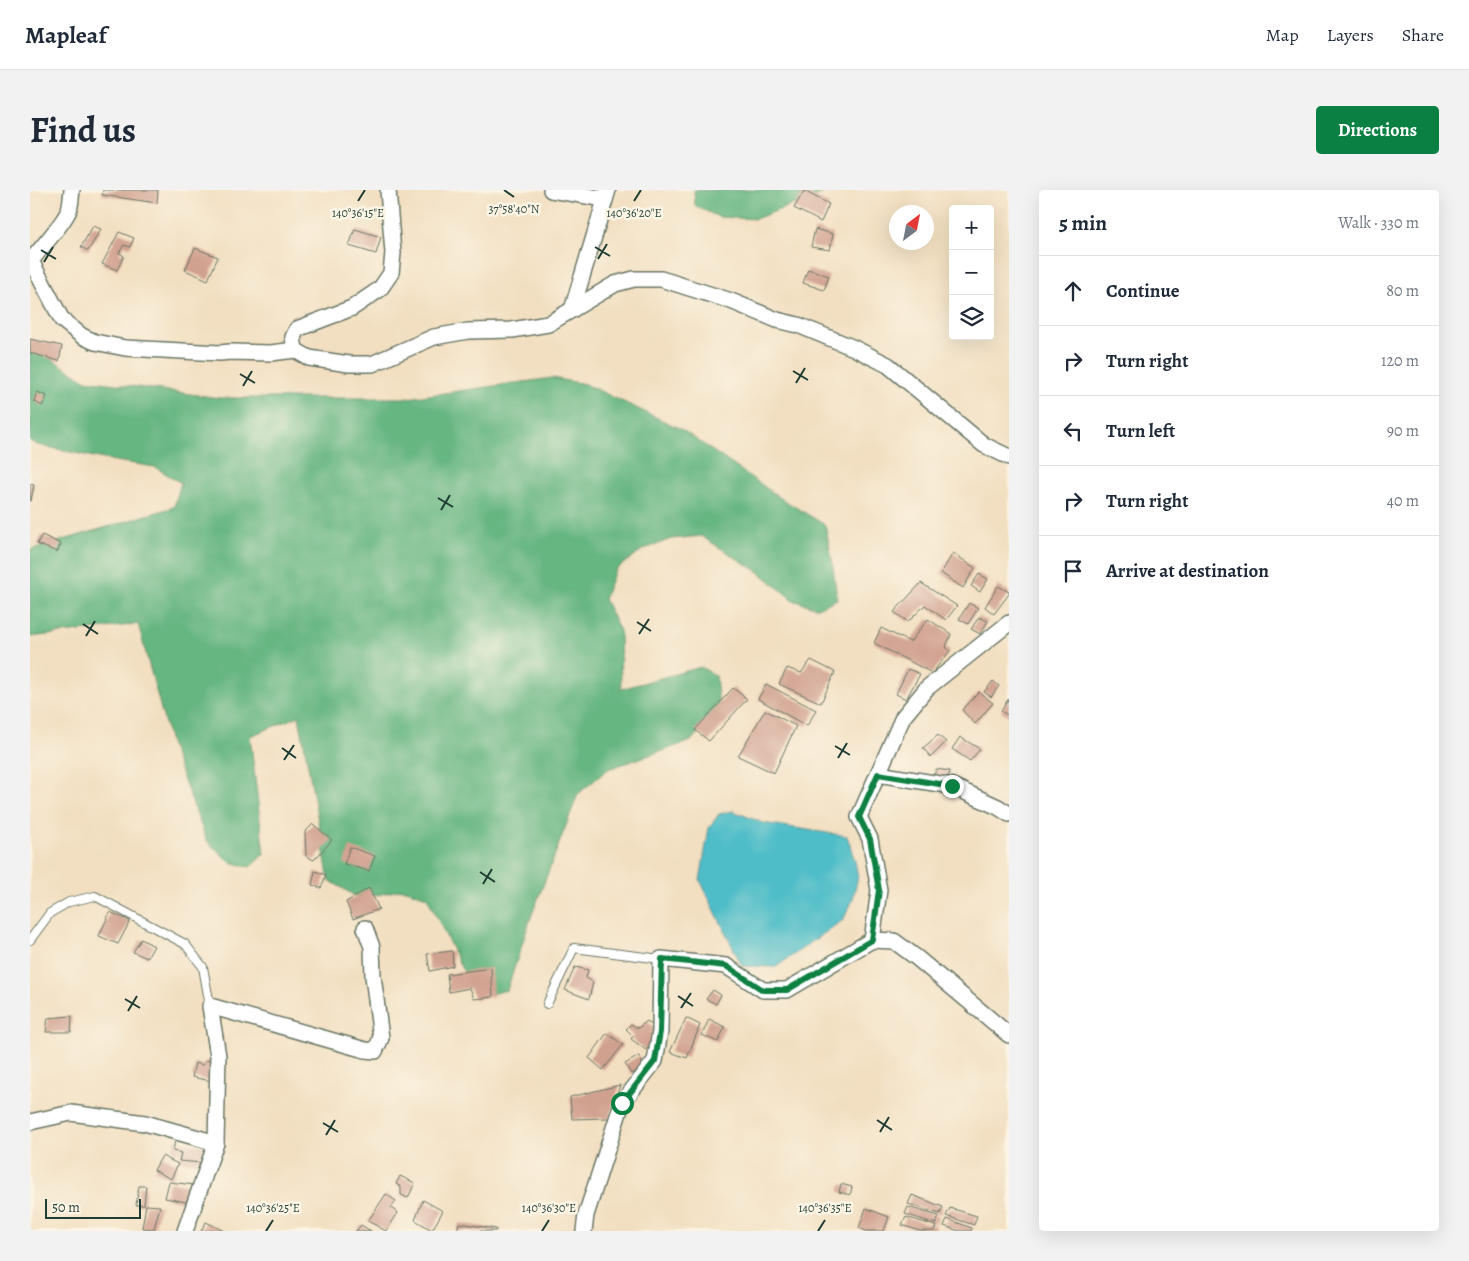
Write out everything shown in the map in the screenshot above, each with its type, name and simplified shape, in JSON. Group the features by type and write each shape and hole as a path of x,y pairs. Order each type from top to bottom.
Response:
{"street":[{"path":"72,190 68,210 50,237 31,260 62,320 82,336 95,342 125,348 220,353 271,353 295,350 310,358 349,364 372,364 434,337 468,331 512,330 548,324 615,284 634,279 661,279 731,301 777,320 798,325 854,348 888,365 984,445 1009,457"},
{"path":"295,350 293,337 298,329 352,308 380,289 390,273 393,253 388,190"},
{"path":"551,190 606,194 572,310"},
{"path":"872,940 879,890 870,839 859,817 903,717 927,688 1009,623"},
{"path":"878,774 952,786 998,806 1009,814"},
{"path":"184,1231 216,1143 218,1056 210,1006 375,1051 381,1038 373,976 372,947 365,928"},
{"path":"584,1231 586,1215 622,1103 655,1061 660,1032 662,959 726,966 763,990 787,990 872,940 894,941 918,958 1009,1035"},
{"path":"30,1122 71,1113 146,1123 216,1143"}],"lane":[{"path":"30,940 50,913 69,902 95,896 185,944 203,967 210,1006"},
{"path":"547,1004 574,948 662,959"}],"green space":[{"path":"694,190 831,190 755,219 719,217 695,206"},
{"path":"30,346 85,380 220,398 408,398 552,378 585,384 681,429 782,499 825,525 837,599 817,608 793,600 759,572 701,536 671,539 642,550 615,570 604,599 620,631 621,689 701,667 716,676 719,707 691,741 608,769 578,794 531,917 507,990 482,996 462,969 427,897 403,889 377,895 355,896 329,880 299,716 250,736 264,854 250,867 230,862 207,841 171,746 138,624 30,637 30,550 174,507 181,483 155,467 109,460 38,445 30,441"}],"water":[{"path":"733,811 763,823 847,836 855,861 858,877 852,902 843,920 776,967 742,966 700,880 709,828 719,814"}],"building":[{"path":"103,190 158,190 157,203 102,195"},
{"path":"804,191 829,204 821,222 794,208"},
{"path":"93,226 101,229 88,251 81,247"},
{"path":"355,229 381,237 376,254 349,246"},
{"path":"815,229 833,234 830,250 811,247"},
{"path":"119,232 134,238 130,247 124,245 119,253 124,256 117,270 102,264"},
{"path":"195,248 218,257 208,280 185,270"},
{"path":"808,269 829,276 824,290 803,283"},
{"path":"30,339 62,346 59,361 30,353"},
{"path":"37,392 47,396 42,406 34,401"},
{"path":"30,484 34,485 31,501 30,501"},
{"path":"42,535 61,544 57,552 37,544"},
{"path":"953,553 975,568 963,588 941,573"},
{"path":"979,574 988,579 980,592 971,586"},
{"path":"921,583 957,606 946,620 925,605 908,622 894,612"},
{"path":"998,586 1009,592 1009,594 994,614 985,607"},
{"path":"969,603 978,608 968,624 959,619"},
{"path":"979,617 988,621 980,634 971,629"},
{"path":"928,619 951,634 946,647 950,651 932,673 874,643 881,628 910,642"},
{"path":"811,660 835,672 821,703 779,684 787,668 801,673"},
{"path":"908,669 920,674 906,699 896,694"},
{"path":"993,681 999,686 991,697 984,692"},
{"path":"766,684 816,710 807,726 758,699"},
{"path":"733,688 747,699 709,741 695,730"},
{"path":"979,692 993,703 975,724 962,710"},
{"path":"1009,698 1009,716 1001,711"},
{"path":"765,710 796,726 774,773 738,756"},
{"path":"938,735 946,742 931,757 923,748"},
{"path":"960,737 980,749 970,761 952,749"},
{"path":"936,769 950,771 948,779 934,776"},
{"path":"313,824 332,840 314,860 306,856 305,832"},
{"path":"350,847 375,856 369,871 344,864"},
{"path":"315,871 326,875 321,888 312,885"},
{"path":"369,888 379,909 353,919 346,902"},
{"path":"110,912 130,921 118,944 99,936"},
{"path":"141,939 154,946 147,958 133,952"},
{"path":"452,951 453,966 430,971 427,954"},
{"path":"575,967 588,970 586,978 593,982 589,999 565,990"},
{"path":"491,968 493,997 474,999 470,988 449,992 447,974"},
{"path":"713,990 721,995 716,1004 706,999"},
{"path":"72,1016 71,1032 46,1032 48,1018"},
{"path":"686,1018 700,1025 687,1058 670,1052"},
{"path":"709,1019 725,1027 718,1042 702,1035"},
{"path":"647,1021 656,1029 656,1039 646,1050 631,1039 633,1036 626,1029 631,1024 638,1028"},
{"path":"607,1033 623,1045 603,1070 589,1058"},
{"path":"639,1056 644,1067 631,1074 625,1064"},
{"path":"206,1060 215,1063 211,1081 192,1077 195,1063 203,1065"},
{"path":"620,1085 609,1118 572,1119 570,1097"},
{"path":"175,1140 207,1147 203,1163 179,1161 181,1153 173,1151"},
{"path":"162,1156 178,1164 171,1179 154,1170"},
{"path":"400,1176 415,1183 408,1198 401,1195 401,1187 396,1184"},
{"path":"169,1182 195,1185 191,1203 165,1198"},
{"path":"841,1184 852,1187 850,1195 839,1192"},
{"path":"139,1186 146,1186 144,1205 136,1205"},
{"path":"386,1194 396,1201 391,1208 398,1213 386,1231 368,1221"},
{"path":"912,1195 943,1207 940,1214 908,1204"},
{"path":"423,1200 443,1211 432,1230 415,1220"},
{"path":"146,1205 160,1206 154,1229 142,1228"},
{"path":"908,1207 939,1216 936,1224 905,1214"},
{"path":"866,1208 889,1217 884,1231 866,1231 859,1228"},
{"path":"950,1208 977,1216 974,1225 946,1216"},
{"path":"906,1217 936,1226 934,1231 920,1231 902,1225"},
{"path":"947,1219 972,1228 971,1231 959,1231 944,1226"},
{"path":"206,1222 224,1231 201,1231"},
{"path":"459,1223 496,1229 496,1231 457,1231"},
{"path":"361,1225 371,1231 356,1231"}],"route":[{"path":"622,1103 655,1061 660,1032 662,959 726,966 763,990 787,990 872,940 879,890 870,839 859,817 878,774 952,786"}]}
